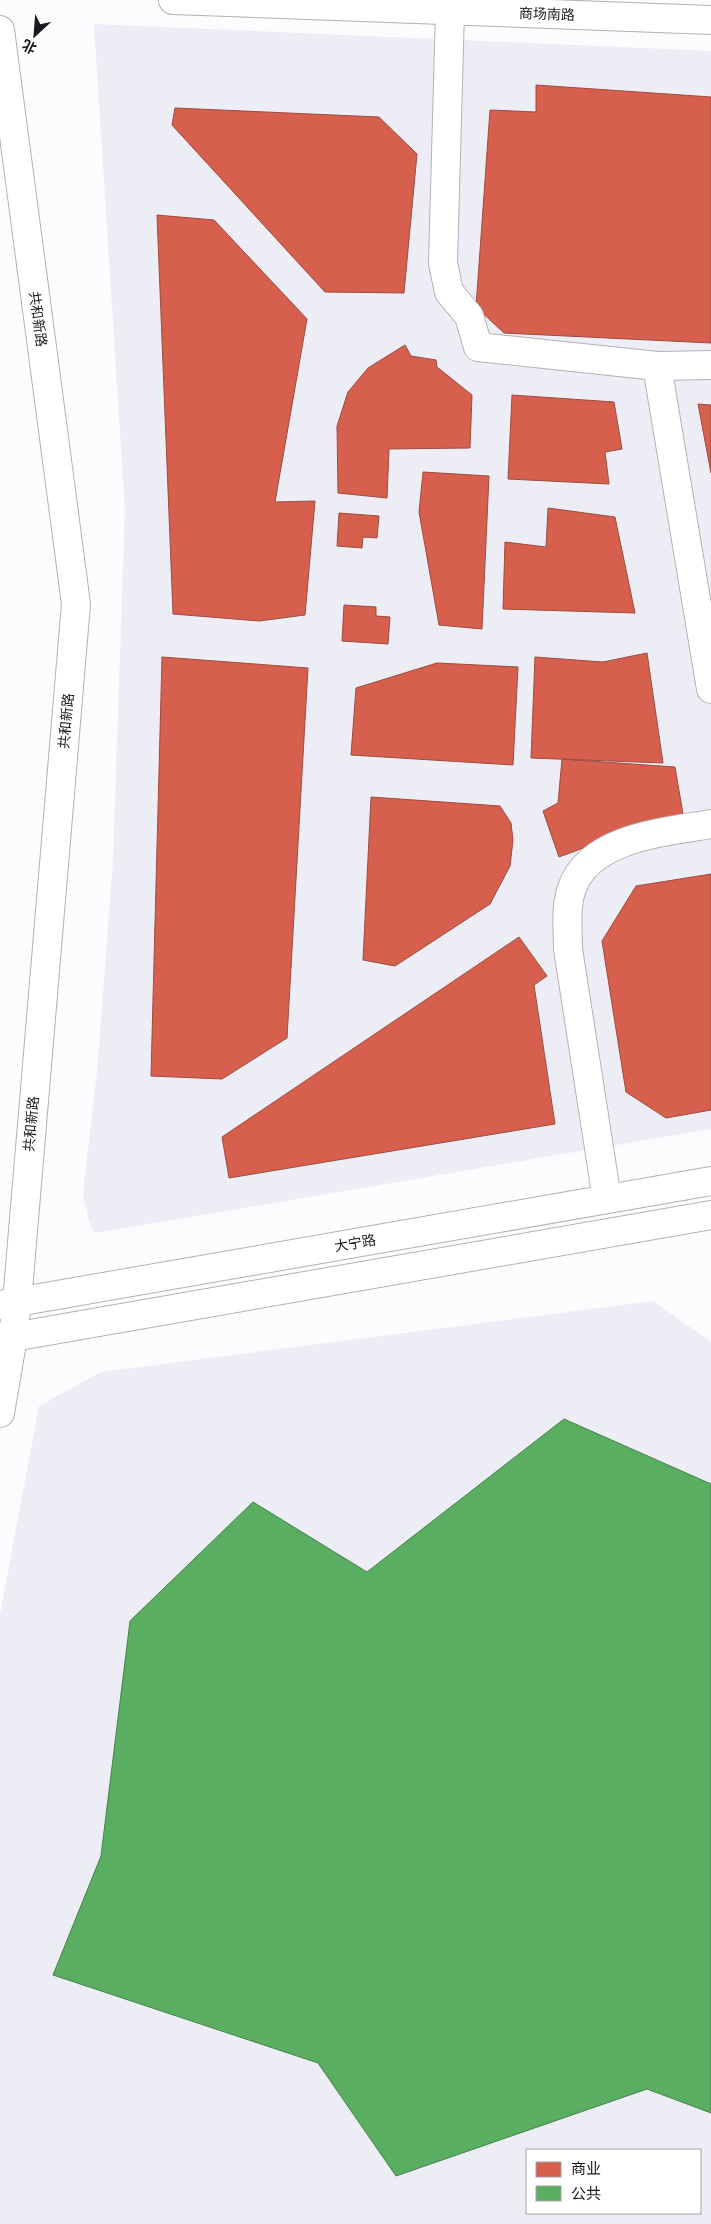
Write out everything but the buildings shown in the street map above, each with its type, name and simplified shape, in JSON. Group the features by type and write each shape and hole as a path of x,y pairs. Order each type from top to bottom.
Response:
{"street":[{"name":"商场南路","path":"174,0 711,20"},
{"path":"450,10 443,263 449,292 468,316 478,347 657,366 711,365"},
{"name":"共和新路","path":"0,30 76,604 8,1303 0,1413"},
{"path":"657,366 711,689"},
{"path":"607,1199 568,949 568,913 572,888 585,866 612,847 642,836 711,824"},
{"name":"大宁路","path":"8,1303 711,1181"},
{"path":"6,1337 711,1215"}],"shaded area":[{"path":"94,24 711,51 711,1129 95,1233 90,1225 83,1195 98,1062 113,859 125,510"},
{"path":"653,1301 711,1342 711,2224 0,2224 0,1614 39,1406 101,1372"}]}
